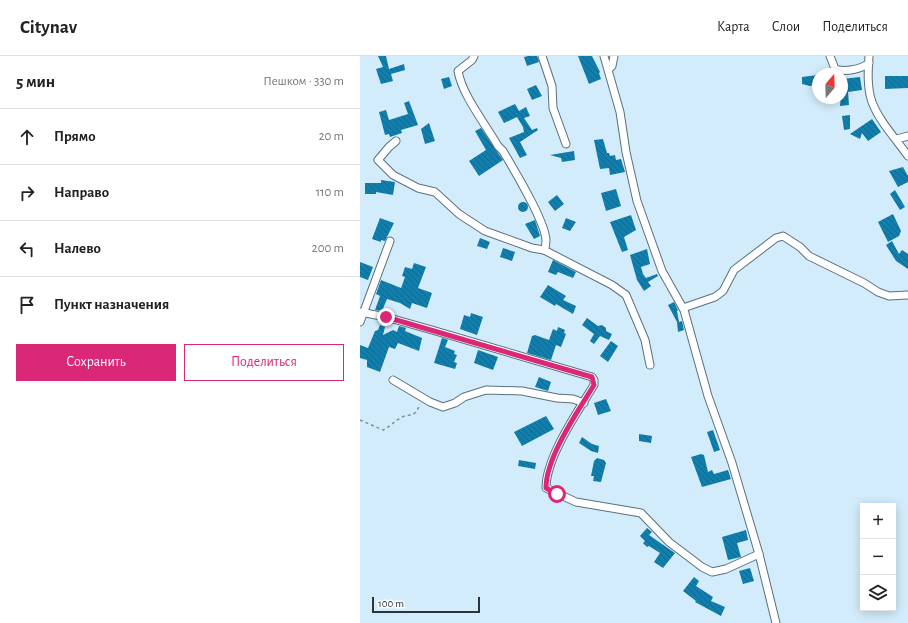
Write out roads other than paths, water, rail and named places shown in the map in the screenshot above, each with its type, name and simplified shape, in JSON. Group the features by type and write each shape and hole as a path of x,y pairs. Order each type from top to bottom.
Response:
{"street":[{"path":"474,56 472,60 458,71 459,79 465,93 498,146 503,151 535,210 544,232 546,242 544,250"},
{"path":"542,56 552,86 553,108 566,144"},
{"path":"604,56 620,112 626,152 637,201 662,271 683,308 708,396 732,463 759,554 776,623"},
{"path":"609,70 612,66 614,56"},
{"path":"830,56 835,69 840,71 847,71 869,60 869,91 872,102 876,111 908,156"},
{"path":"897,139 908,136"},
{"path":"396,141 378,160 393,175 418,188 435,192 459,214 485,231 532,248 544,250 612,285 626,294 645,340 650,365"},
{"path":"683,308 715,297 723,291 734,270 776,238 783,236 800,247 810,256 854,277 878,292 889,296 908,295"},
{"path":"360,322 362,312 390,241"},
{"path":"362,312 424,327 592,377 594,385 565,433 546,478 546,488 576,502 641,513 648,517 656,529 669,542 702,567 712,572 726,569 747,561 759,554"},
{"path":"393,380 430,402 444,407 455,403 464,396 486,390 522,392 573,399 584,403"}]}
